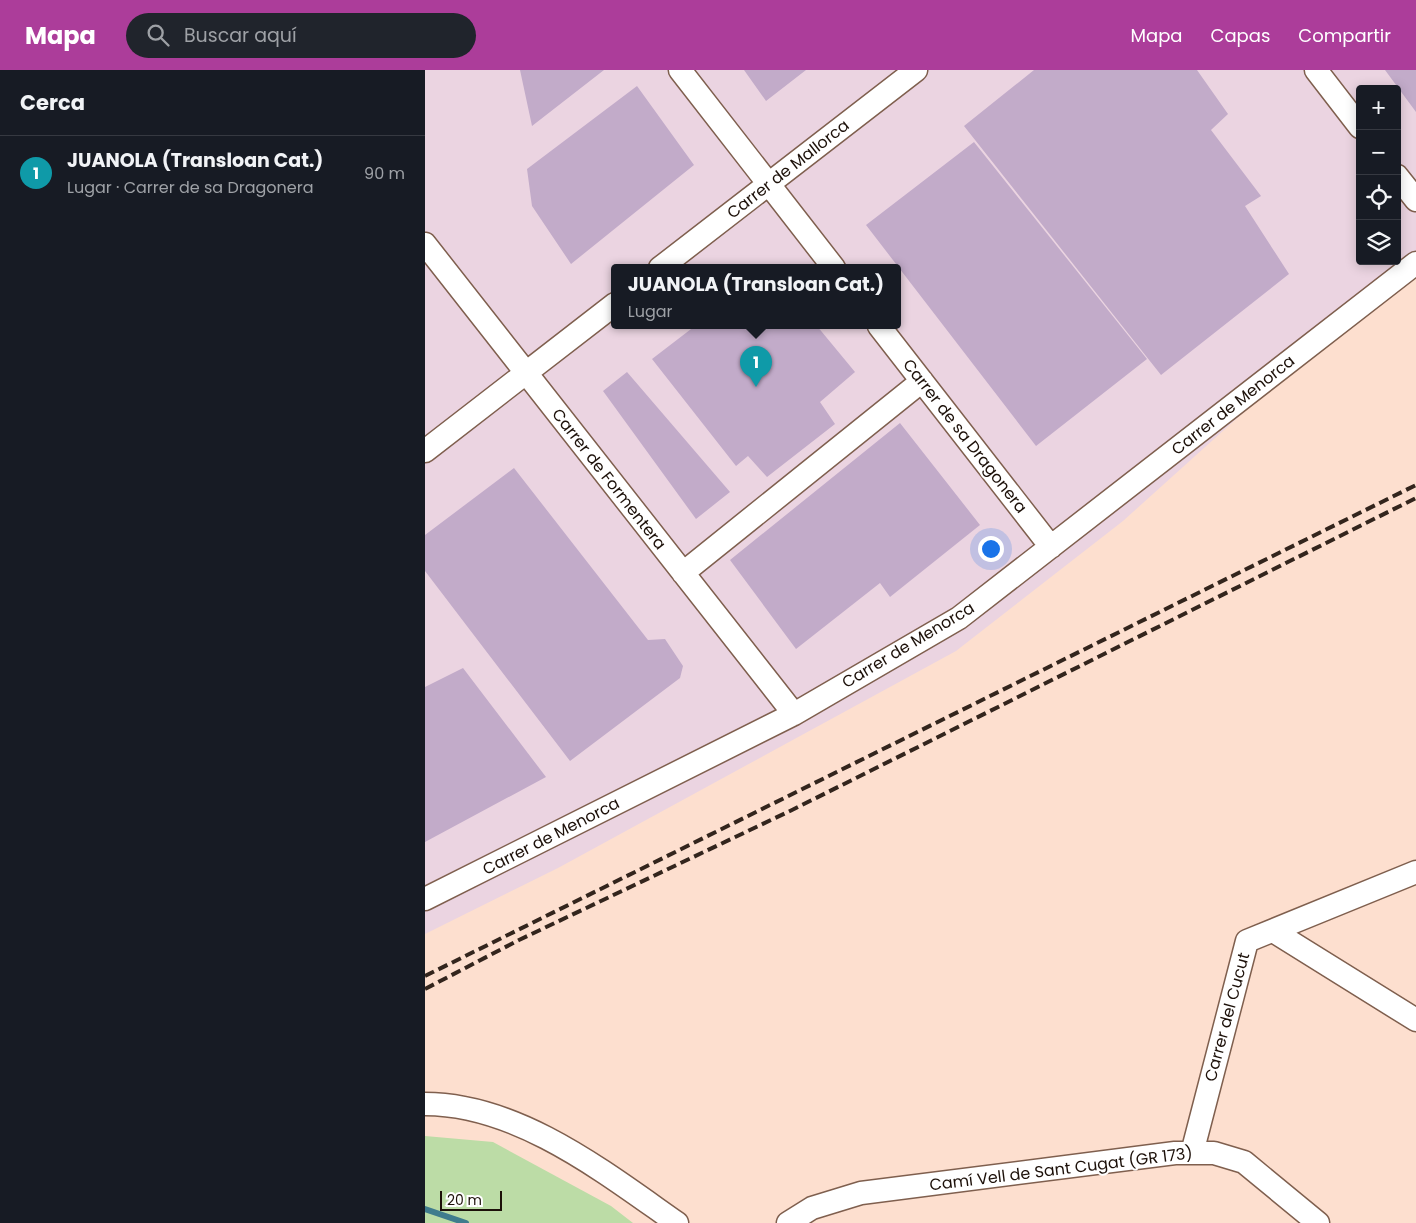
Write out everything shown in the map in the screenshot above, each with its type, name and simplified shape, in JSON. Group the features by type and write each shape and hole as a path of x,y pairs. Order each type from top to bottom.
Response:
{"street":[{"path":"680,70 832,264"},
{"name":"Carrer de Mallorca","path":"665,264 916,70"},
{"path":"1315,70 1356,122"},
{"path":"1401,181 1416,200"},
{"name":"Carrer de Formentera","path":"425,244 794,714"},
{"name":"Carrer de Menorca","path":"425,899 794,714 959,618 1416,263"},
{"path":"425,451 611,307"},
{"name":"Carrer de sa Dragonera","path":"881,329 1051,547"},
{"path":"683,573 922,381"},
{"name":"Carrer del Cucut","path":"1193,1153 1247,941 1416,872"},
{"path":"1273,931 1416,1020"},
{"path":"425,1104 467,1108 496,1116 585,1158 677,1223"},
{"name":"Camí Vell de Sant Cugat (GR 173)","path":"788,1223 812,1208 861,1193 1175,1153 1213,1153 1244,1162 1318,1223"}],"shaded area":[{"path":"425,70 1416,70 1416,257 1123,521 956,651 558,868 425,934"}],"green space":[{"path":"425,1136 493,1142 611,1206 633,1223 425,1223"}],"building":[{"path":"520,70 604,70 532,126"},
{"path":"744,70 806,70 766,101"},
{"path":"1034,70 1197,70 1228,114 1211,130 1261,196 1245,206 1289,274 1161,375 964,126"},
{"path":"1385,70 1416,70 1416,112 1401,92 1401,85 1396,85"},
{"path":"637,86 694,165 571,264 532,206 527,169"},
{"path":"974,142 1147,359 1036,446 901,270 901,264 896,264 866,225"},
{"path":"691,329 819,329 855,372 820,402 835,424 767,477 748,456 736,466 652,359"},
{"path":"627,372 730,492 696,519 603,391"},
{"path":"900,423 980,525 890,597 880,583 796,649 730,560"},
{"path":"514,468 648,640 665,639 683,666 680,678 570,761 425,571 425,535"},
{"path":"463,668 546,777 425,842 425,687"}],"waterway":[{"path":"425,1209 466,1223"}],"railway":[{"path":"425,976 1416,485"},
{"path":"425,989 519,940 792,810 1416,498"}],"place":[{"name":"JUANOLA (Transloan Cat.)","path":"756,387"}]}
